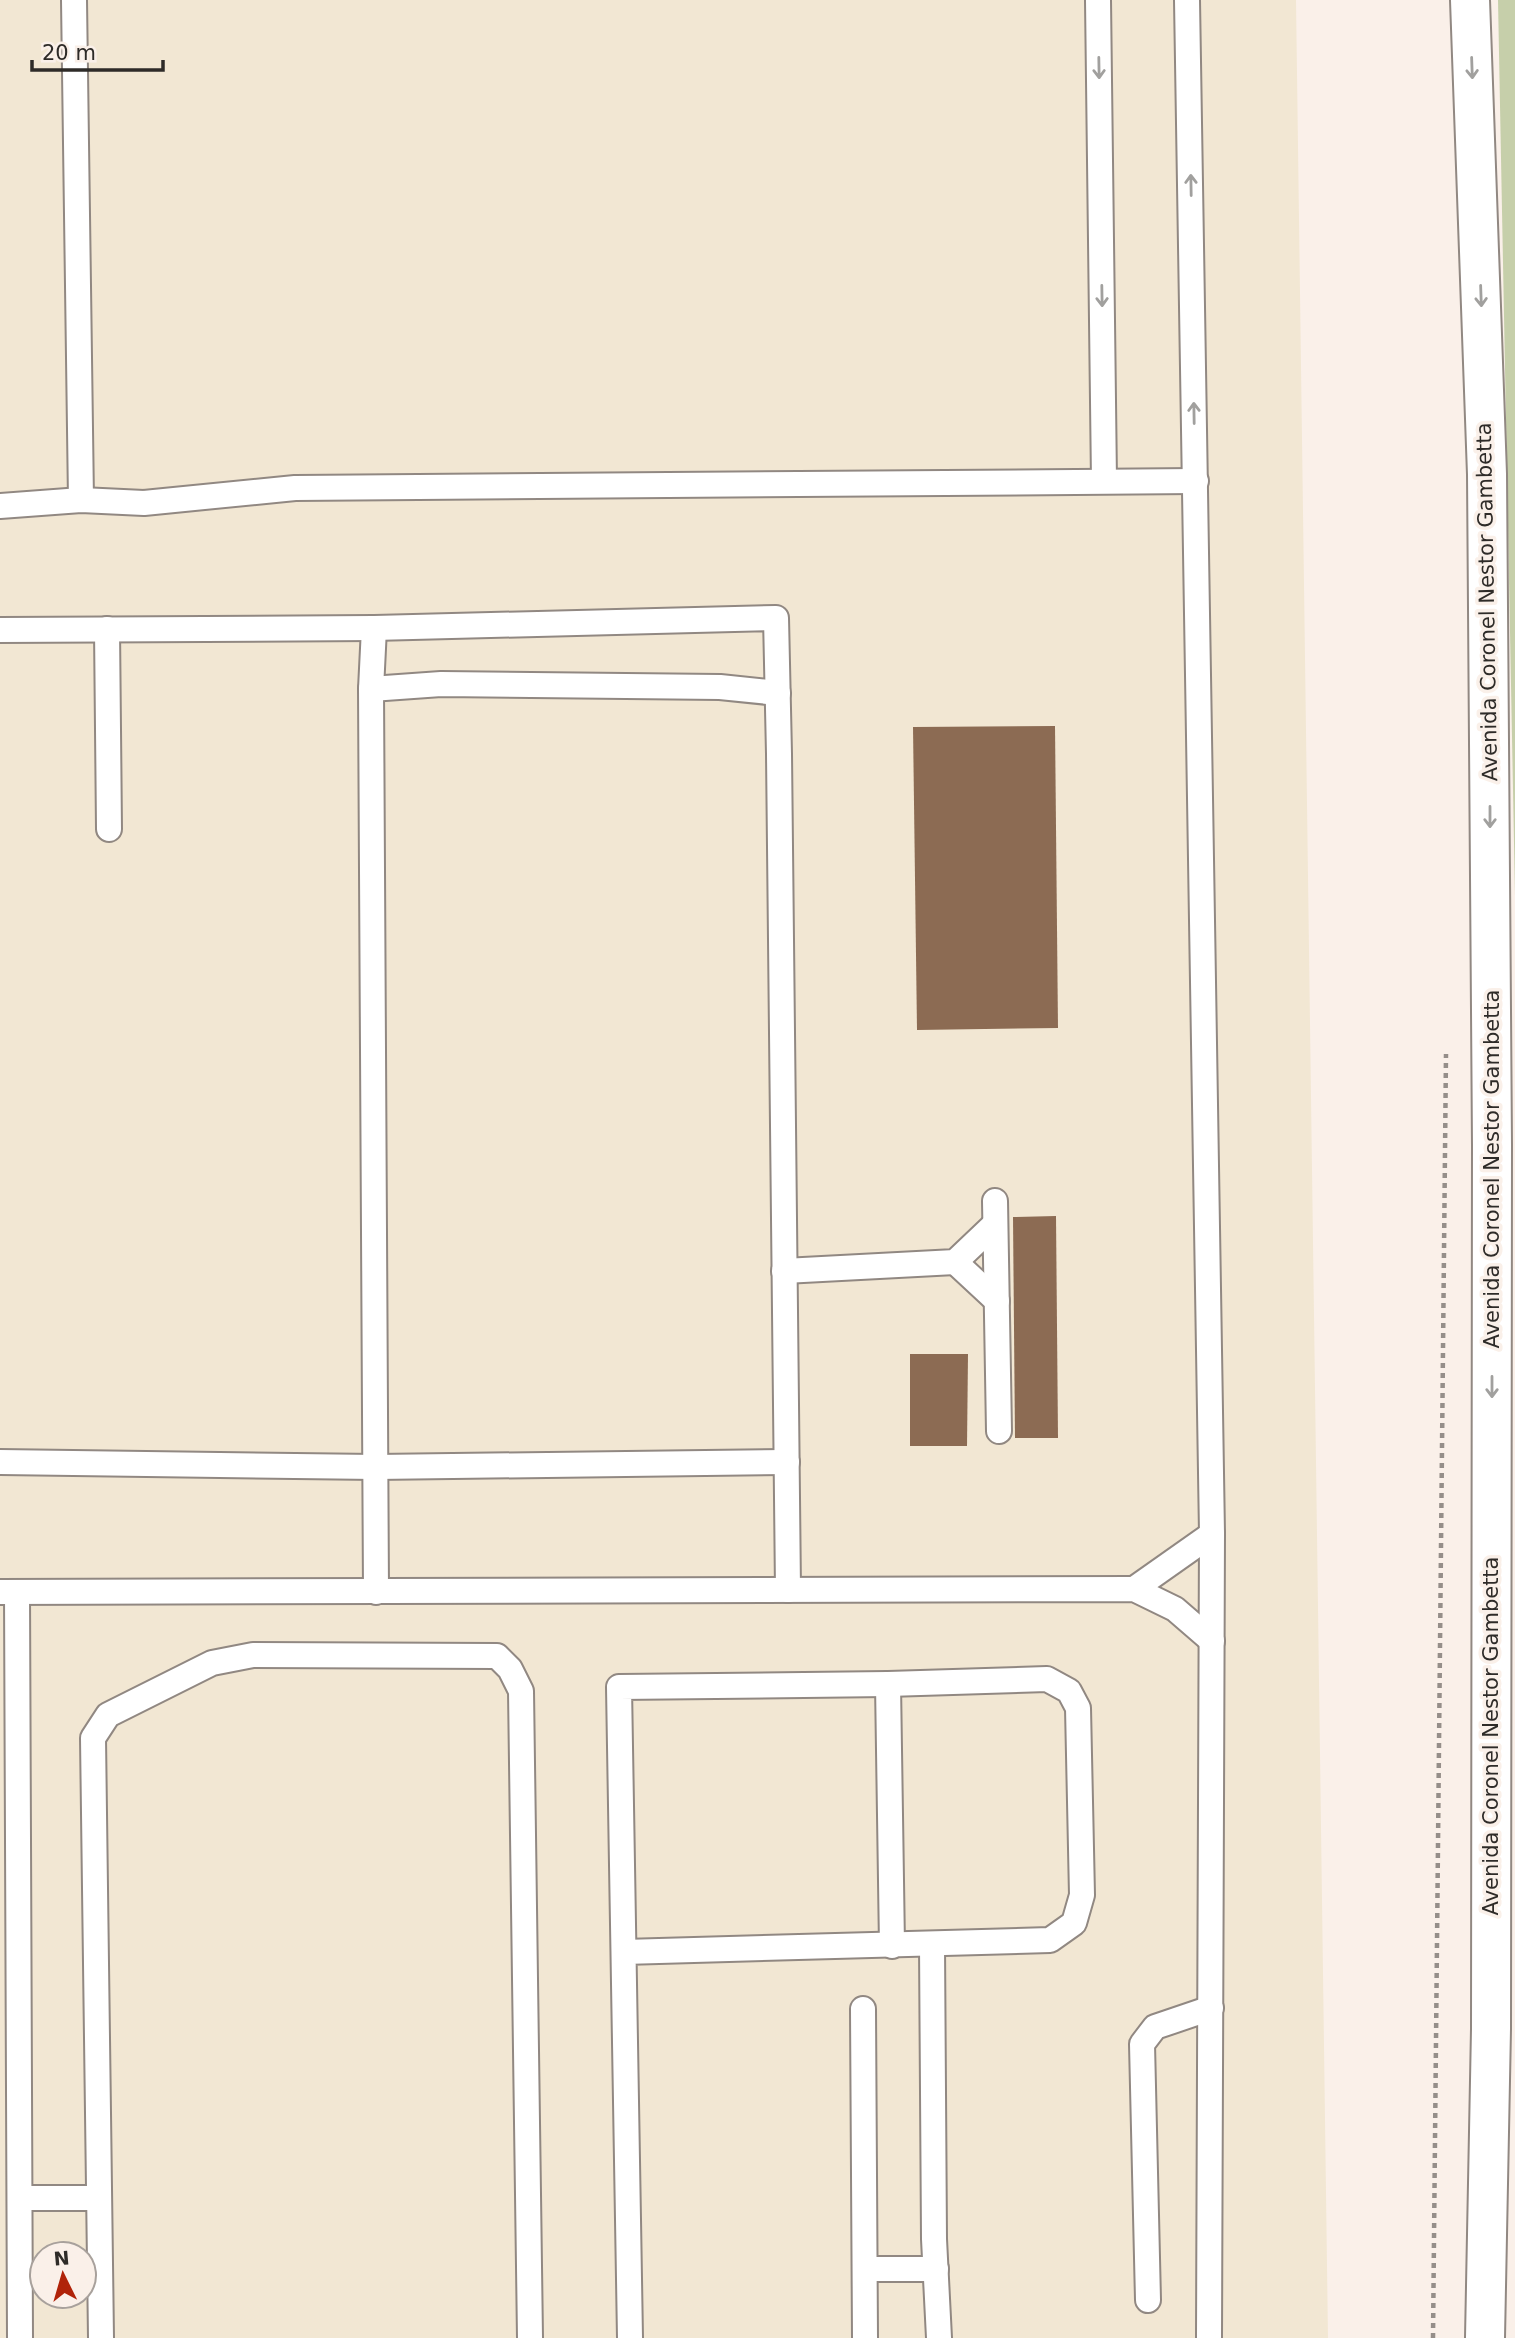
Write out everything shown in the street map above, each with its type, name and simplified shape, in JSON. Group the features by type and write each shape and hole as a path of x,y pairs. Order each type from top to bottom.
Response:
{"highway":[{"name":"Avenida Coronel Nestor Gambetta","path":"1470,0 1487,474 1492,1117 1491,2029 1485,2338"}],"lane":[{"path":"74,0 80,500"},
{"path":"1098,0 1104,481"},
{"path":"1188,0 1212,1534 1209,2338"},
{"path":"0,506 80,500 144,503 295,488 1196,481"},
{"path":"0,630 374,628 776,618 788,1590"},
{"path":"374,628 371,690 376,1591"},
{"path":"107,629 108,828"},
{"path":"371,690 469,684 720,687 778,692"},
{"path":"955,1262 995,1213 999,1431"},
{"path":"784,1271 955,1262 997,1301"},
{"path":"0,1462 376,1467 787,1462"},
{"path":"1134,1589 1212,1534"},
{"path":"20,2338 9,1592 1134,1589 1175,1609 1212,1641"},
{"path":"101,2338 93,1738 108,1715 212,1663 254,1655 497,1656 510,1669 521,1691 530,2338"},
{"path":"624,1952 1050,1940 1074,1923 1082,1895 1078,1708 1069,1691 1047,1679 620,1687 624,1952 630,2338"},
{"path":"888,1684 892,1946"},
{"path":"932,1944 939,2338"},
{"path":"1148,2300 1142,2044 1155,2027 1210,2008"},
{"path":"863,2009 865,2338"},
{"path":"20,2198 98,2198"},
{"path":"864,2269 936,2269"}],"path":[{"path":"1433,2338 1446,1053"}],"shaded area":[{"path":"0,0 1296,0 1328,2338 0,2338"}],"green space":[{"path":"1498,0 1515,0 1515,895"}],"building":[{"path":"1055,726 1058,1028 917,1030 913,727"},
{"path":"1056,1216 1058,1438 1015,1438 1013,1217"},
{"path":"910,1354 968,1354 967,1446 910,1446"}]}
